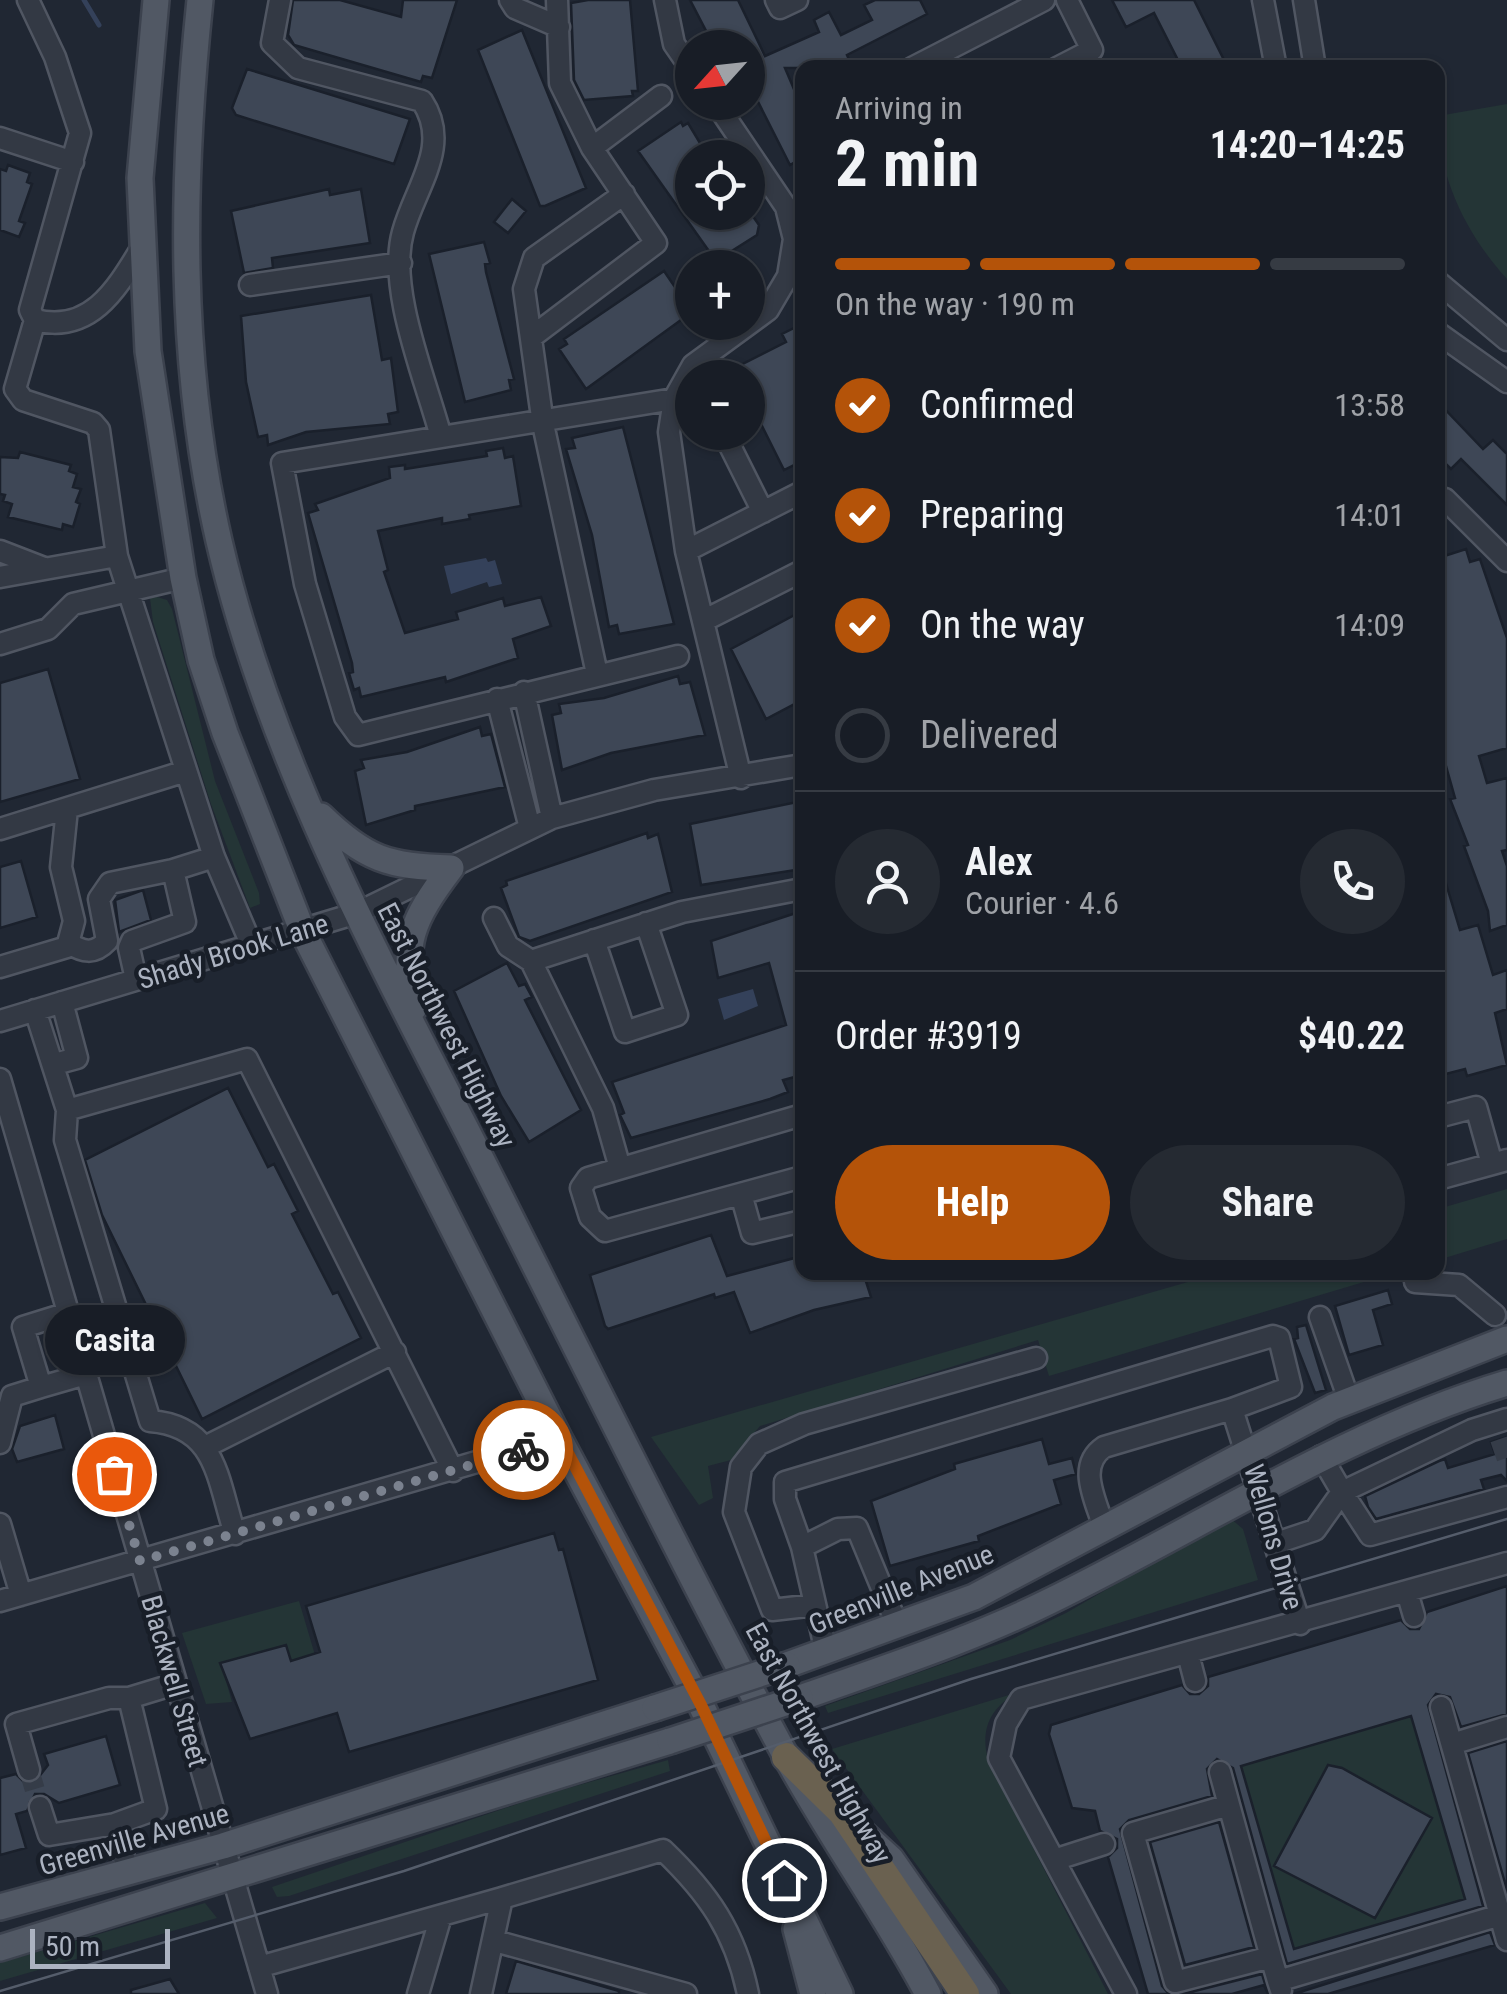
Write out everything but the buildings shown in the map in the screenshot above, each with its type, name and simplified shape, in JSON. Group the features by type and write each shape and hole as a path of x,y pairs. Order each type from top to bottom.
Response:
{"highway":[{"path":"786,1756 842,1812 965,1994"}],"main road":[{"path":"156,0 140,178 141,249 158,432 183,578 225,733 302,930 560,1438 701,1705 840,1994"},
{"name":"East Northwest Highway","path":"200,0 186,166 185,282 197,416 226,568 256,674 357,913 428,1056 786,1756 928,1994"},
{"path":"183,578 226,568"},
{"path":"310,805 364,854 417,868 450,868"},
{"path":"428,1056 406,964 410,934 420,909 450,868"},
{"name":"Greenville Avenue","path":"0,1907 222,1846 898,1628 974,1596 1349,1400 1500,1342"},
{"path":"0,1948 233,1880 800,1698 1022,1615 1321,1456 1391,1424 1495,1387"},
{"path":"842,1812 892,1859 985,1994"},
{"path":"784,1880 813,1994"}],"street":[{"path":"28,0 79,119 73,162 15,389 24,400 97,426 117,556 214,857 252,944"},
{"path":"280,0 272,43 298,68 422,102 434,120 435,140 424,184 402,234 401,263 402,294 442,437"},
{"path":"510,0 515,8 559,26"},
{"path":"534,336 656,243 592,148 560,83 557,0"},
{"path":"664,0 675,45"},
{"path":"776,0 780,8 797,0"},
{"path":"928,60 1044,0"},
{"path":"1066,0 1092,50 1073,60"},
{"path":"1263,0 1274,60"},
{"path":"1304,0 1314,60"},
{"path":"592,148 661,96"},
{"path":"730,120 794,202"},
{"path":"0,138 73,162"},
{"path":"597,674 543,424 534,336 524,289 534,258 624,194"},
{"path":"33,316 50,324 82,318 102,306 141,249"},
{"path":"709,360 768,310 788,276 795,252"},
{"path":"250,285 401,263"},
{"path":"1445,288 1507,340"},
{"path":"1445,339 1507,382"},
{"path":"678,656 358,735 345,717 306,584 282,464 543,424 674,399 669,432 686,552 741,778"},
{"path":"732,450 763,512"},
{"path":"686,552 795,496"},
{"path":"1445,499 1507,561"},
{"path":"0,550 46,568"},
{"path":"0,577 117,556"},
{"path":"703,621 795,575"},
{"path":"0,644 48,628 74,604 183,578"},
{"path":"524,692 552,818"},
{"path":"497,700 530,828"},
{"name":"Shady Brook Lane","path":"0,1021 357,913 552,818 654,790 795,766"},
{"path":"0,829 186,771"},
{"path":"67,809 61,867 74,921 68,943"},
{"path":"68,943 82,952 93,951 107,941 100,899 110,883 214,857"},
{"path":"136,979 129,948 132,941 186,922 173,870"},
{"path":"531,961 646,924 795,891"},
{"path":"494,918 508,946 531,961 603,1108 620,1168"},
{"path":"594,940 626,1032 677,1015 646,924"},
{"path":"0,967 68,943"},
{"path":"55,1064 77,1058 62,1002"},
{"path":"35,1010 68,1110 65,1140 150,1421 179,1424 207,1446 235,1534"},
{"path":"68,1110 246,1060 453,1471"},
{"name":"Blackwell Street","path":"0,1079 7,1129 68,1313 267,1994"},
{"path":"1445,1116 1476,1107 1499,1162 1445,1178"},
{"path":"795,1117 588,1178 581,1188 590,1217 605,1231 795,1179"},
{"path":"741,1194 752,1233 795,1224"},
{"path":"1416,1282 1459,1285 1501,1311 1500,1342"},
{"path":"41,1387 23,1326 68,1313"},
{"path":"1320,1317 1349,1400"},
{"path":"826,1652 802,1547 785,1499 782,1485 786,1482 1274,1336 1280,1338 1291,1386 1232,1409 1104,1447 1091,1456 1087,1467 1104,1528"},
{"path":"207,1446 395,1352"},
{"path":"815,1605 772,1610 734,1512 741,1467 759,1444 804,1424 1036,1358"},
{"path":"0,1443 12,1396 86,1374"},
{"path":"1276,1543 1315,1530 1342,1492 1434,1448 1501,1427 1495,1387"},
{"name":"Wellons Drive","path":"1232,1409 1300,1624"},
{"path":"1391,1424 1407,1460"},
{"path":"0,1600 560,1438"},
{"path":"1321,1456 1370,1535 1507,1497"},
{"path":"0,1524 21,1595"},
{"path":"802,1547 838,1529 858,1528 898,1628"},
{"path":"1126,1994 999,1758 1006,1724 1021,1699 1507,1563"},
{"path":"1408,1592 1414,1616"},
{"path":"1188,1654 1195,1680"},
{"path":"30,1770 16,1724 175,1684"},
{"path":"40,1807 49,1835 115,1824 156,1809 129,1698"},
{"path":"1441,1707 1504,1914 1507,1940"},
{"path":"1452,1744 1507,1727"},
{"path":"1220,1772 1280,1987 1504,1914"},
{"path":"1229,1804 1133,1833 1175,1982 1271,1956"},
{"path":"115,1824 128,1872"},
{"path":"1054,1860 1104,1844"},
{"path":"259,1967 662,1850 706,1892 743,1970 748,1994"},
{"path":"481,1994 502,1898"},
{"path":"418,1994 440,1916"},
{"path":"494,1941 590,1974 647,1989 686,1994"}],"shaded area":[{"path":"1507,104 1507,279 1467,224 1449,183 1445,168 1445,115"},
{"path":"150,598 167,600 172,609 215,781 259,893 260,904 250,908 211,804 153,622"},
{"path":"1507,1189 1507,1239 1445,1258 1445,1207"},
{"path":"1195,1280 1371,1280 1049,1376 1038,1340 760,1426 731,1460 708,1466 713,1498 699,1505 651,1437"},
{"path":"1230,1518 1243,1529 1258,1580 828,1713 825,1706 1010,1640 1066,1613"},
{"path":"299,1601 320,1672 291,1661 286,1645 243,1661 242,1657 221,1663 232,1702 206,1704 182,1633"},
{"path":"1019,1692 1001,1705 990,1720 985,1738 988,1760 1108,1994 1011,1994 832,1749"},
{"path":"1426,1712 1418,1741 1465,1899 1294,1949 1248,1791 1236,1793 1229,1770"},
{"path":"668,1760 670,1771 289,1896 277,1897 272,1887 544,1795"},
{"path":"205,1903 217,1918 0,1981 0,1963"}],"water":[{"path":"486,558 488,562 495,560 502,584 489,587 487,582 451,594 444,566"},
{"path":"753,989 758,1006 724,1020 718,999"}],"waterway":[{"path":"84,0 99,25"}],"tunnel":[{"path":"1500,1439 1507,1459"},
{"path":"29,1770 40,1807"}],"tram line":[{"path":"0,1991 404,1871 971,1679 1507,1519"}],"way so far":[{"path":"114,1474 140,1561 523,1450"}],"place":[{"name":"Casita","path":"114,1474"}],"route":[{"path":"523,1450 560,1438 701,1705 784,1880"}]}
